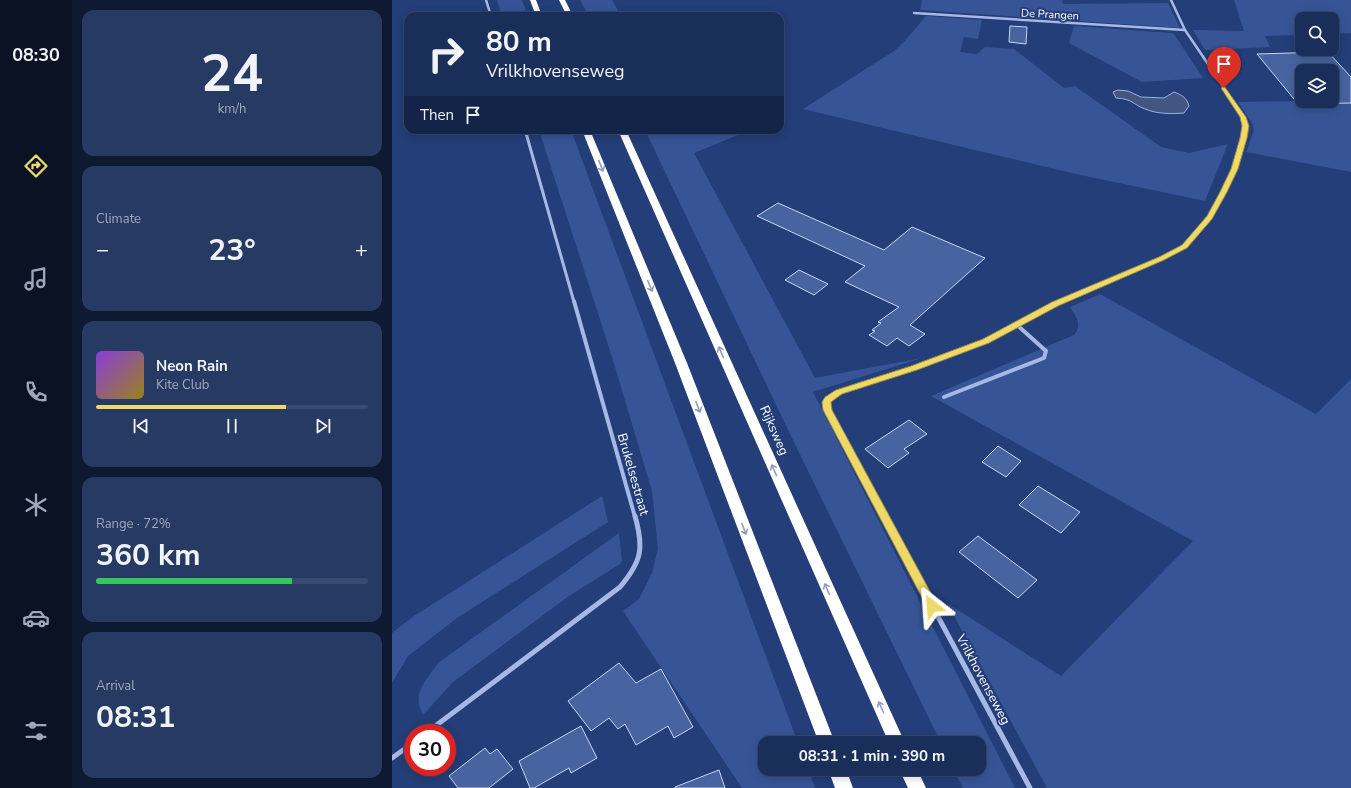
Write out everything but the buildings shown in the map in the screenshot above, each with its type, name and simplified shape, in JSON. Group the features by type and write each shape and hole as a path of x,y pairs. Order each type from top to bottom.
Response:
{"highway":[{"path":"533,0 538,12"},
{"path":"562,0 568,12"},
{"path":"588,134 681,363 824,736"},
{"name":"Rijksweg","path":"624,134 894,736"},
{"path":"840,776 844,788"},
{"path":"911,776 917,788"}],"street":[{"path":"486,0 490,12"},
{"name":"Vrilkhovenseweg","path":"1030,788 826,406 828,400 839,392 957,352 1017,325 1055,304 1162,259 1185,246 1210,217 1235,169 1246,126 1237,107 1185,30 1171,0"},
{"name":"De Prangen","path":"914,13 1185,30"},
{"name":"Brukelsestraat","path":"438,724 620,587 634,571 640,554 641,538 526,134"},
{"path":"944,397 1044,358 1046,350 1017,325"},
{"path":"392,758 404,749"}],"shaded area":[{"path":"497,0 522,0 526,12 501,12"},
{"path":"580,0 612,0 619,12 587,12"},
{"path":"922,0 1062,0 1063,4 1168,3 1180,28 920,10"},
{"path":"1234,0 1351,0 1351,33 1339,34 1339,12 1295,12 1295,35 1265,36 1270,47 1205,50 1193,30 1244,31"},
{"path":"926,16 982,20 978,39 964,37 960,52 977,54 985,47 1014,49 1064,88 1075,86 1161,147 1189,153 1228,144 1205,201 1076,174 803,109 894,51 904,42"},
{"path":"1074,26 1174,34 1203,78 1142,82 1069,43"},
{"path":"1118,90 1128,91 1141,97 1164,98 1174,92 1184,97 1189,106 1184,113 1154,112 1129,101 1116,98 1113,92"},
{"path":"1339,100 1351,100 1351,172 1246,152 1254,130 1252,123 1238,102 1295,101 1295,108 1339,108"},
{"path":"540,134 572,134 795,736 758,736 758,776 811,776 815,788 742,788 623,611 639,599 652,573 658,549 652,491 612,357"},
{"path":"647,134 740,134 694,153 815,378 922,358 813,392 1015,788 963,788 957,776 986,776 986,736 938,736 790,434"},
{"path":"1100,294 1316,414 1351,379 1351,788 1047,788 947,603 1061,676 1193,541 931,396 1074,335 1078,328 1078,321 1070,307"},
{"path":"602,496 608,522 457,618 408,656 392,683 392,633 414,616"},
{"path":"619,533 622,561 620,564 569,596 453,682 423,715 420,707 419,694 438,663"}],"route":[{"path":"932,606 827,410 826,402 832,395 839,392 914,368 986,341 1055,304 1162,259 1185,246 1198,233 1210,217 1235,169 1246,126 1243,117 1224,88"}]}
